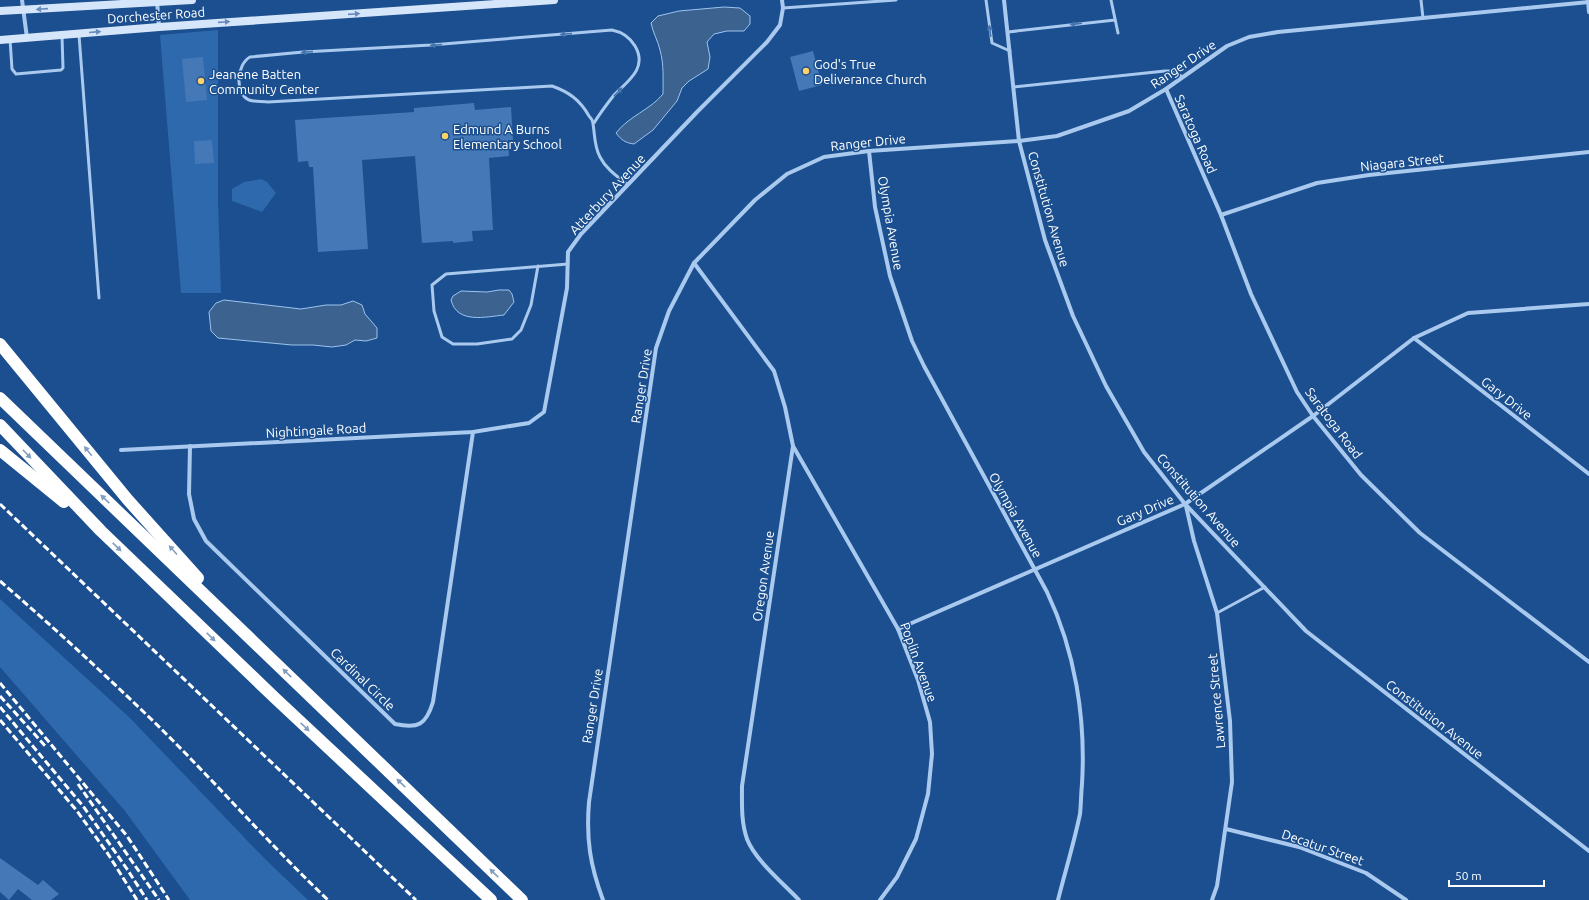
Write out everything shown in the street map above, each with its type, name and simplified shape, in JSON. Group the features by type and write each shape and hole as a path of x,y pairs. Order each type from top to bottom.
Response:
{"highway":[{"path":"0,344 128,500 264,652"},
{"path":"0,398 522,900"},
{"path":"0,425 101,532 275,698 491,900"},
{"path":"0,450 101,532"}],"main road":[{"name":"Dorchester Road","path":"0,11 24,10 67,4 192,0"},
{"name":"Dorchester Road","path":"0,40 159,27 554,0"}],"street":[{"path":"22,0 28,38"},
{"name":"Atterbury Avenue","path":"512,425 529,423 544,412 567,288 568,252 581,234 697,112 767,42 780,25 783,8 782,0"},
{"name":"Constitution Avenue","path":"1004,0 1019,141 1045,240 1073,316 1106,386 1144,452 1185,504 1306,631 1589,852"},
{"path":"157,1 159,27"},
{"path":"1588,1 1589,12"},
{"name":"Ranger Drive","path":"604,900 596,880 588,845 587,828 592,772 656,348 669,311 694,263 755,200 788,174 824,157 869,151 1019,141 1057,136 1130,111 1166,89 1227,46 1249,37 1278,32 1588,1"},
{"name":"Saratoga Road","path":"1166,89 1222,215 1251,294 1297,392 1313,416 1361,476 1420,533 1589,662"},
{"name":"Olympia Avenue","path":"869,151 875,206 889,269 912,341 924,366 1034,569 1057,614 1066,637 1083,725 1084,760 1080,814 1058,900"},
{"name":"Niagara Street","path":"1222,215 1317,183 1369,175 1589,152"},
{"name":"Oregon Avenue","path":"694,263 774,371 785,407 793,446 742,786 742,813 748,839 761,861 799,900"},
{"name":"Gary Drive","path":"898,629 1185,504 1313,416 1414,338 1468,313 1589,304"},
{"name":"Gary Drive","path":"1414,338 1589,474"},
{"name":"Nightingale Road","path":"121,450 472,432 512,425"},
{"name":"Cardinal Circle","path":"190,446 189,494 194,519 206,541 395,724 407,726 418,725 429,715 433,702 472,432"},
{"name":"Poplin Avenue","path":"793,446 898,629 918,680 930,722 932,754 928,794 916,839 897,877 880,900"},
{"name":"Lawrence Street","path":"1185,504 1194,541 1217,613 1230,721 1232,782 1217,886 1212,900"},
{"name":"Decatur Street","path":"1226,828 1299,847 1366,873 1406,900"}],"lane":[{"path":"783,8 896,0"},
{"path":"986,0 992,43 1010,50"},
{"path":"1111,0 1118,34"},
{"path":"1421,0 1422,18"},
{"path":"1008,32 1115,20"},
{"path":"594,123 601,111 636,72 639,55 632,41 622,32 612,30 432,45 303,52 250,57 240,70 240,89 243,95 250,100 268,102 552,86 576,97 585,108 594,123 595,146 600,157 610,170 628,185"},
{"path":"79,34 99,298"},
{"path":"10,39 12,69 16,74 61,70 63,68 62,35"},
{"path":"1014,87 1165,71 1172,72 1183,77"},
{"path":"538,266 531,305 521,330 512,339 477,344 453,344 442,337 434,311 432,285 446,274 538,266 568,264"},
{"path":"1217,613 1265,588"}],"shaded area":[{"path":"724,7 740,8 750,16 750,24 744,31 727,31 714,34 707,42 710,57 708,69 689,81 682,88 677,101 653,130 634,144 626,142 616,133 633,117 658,100 663,94 661,55 651,23 658,16 679,11"},
{"path":"218,30 218,202 221,293 181,293 160,35"},
{"path":"261,179 267,182 276,193 262,212 232,201 232,189 244,182"},
{"path":"509,290 512,294 514,302 504,315 480,317 465,316 454,308 451,300 453,296 461,291 487,292"},
{"path":"224,300 301,309 326,305 341,305 353,301 362,305 365,314 377,328 377,338 366,341 355,340 346,345 332,347 218,338 211,331 209,312 216,303"},
{"path":"0,599 130,718 264,858 308,900 190,900 125,811 0,667"}],"building":[{"name":"God's True Deliverance Church","path":"813,51 822,85 799,91 790,57"},
{"path":"203,57 207,100 186,102 182,59"},
{"name":"Edmund A Burns Elementary School","path":"474,103 475,110 511,107 513,140 508,140 509,156 489,158 493,230 472,231 473,241 453,243 453,241 422,243 415,156 362,160 368,249 318,252 313,167 309,167 308,161 298,162 295,120 414,112 414,108"},
{"path":"212,140 214,163 195,164 194,141"},
{"path":"0,858 38,885 43,880 59,894 51,900 32,900 18,889 9,900 0,892"}],"railway":[{"path":"0,504 416,900"},
{"path":"0,581 76,648 150,718 328,900"},
{"path":"0,683 127,836 169,900"},
{"path":"0,696 47,748"},
{"path":"0,707 83,806 147,900"},
{"path":"0,720 77,811 108,854 137,900"},
{"path":"78,784 159,900"}],"place":[{"name":"God's True Deliverance Church","path":"806,71"},
{"name":"Jeanene Batten Community Center","path":"201,81"},
{"name":"Edmund A Burns Elementary School","path":"445,136"}]}
